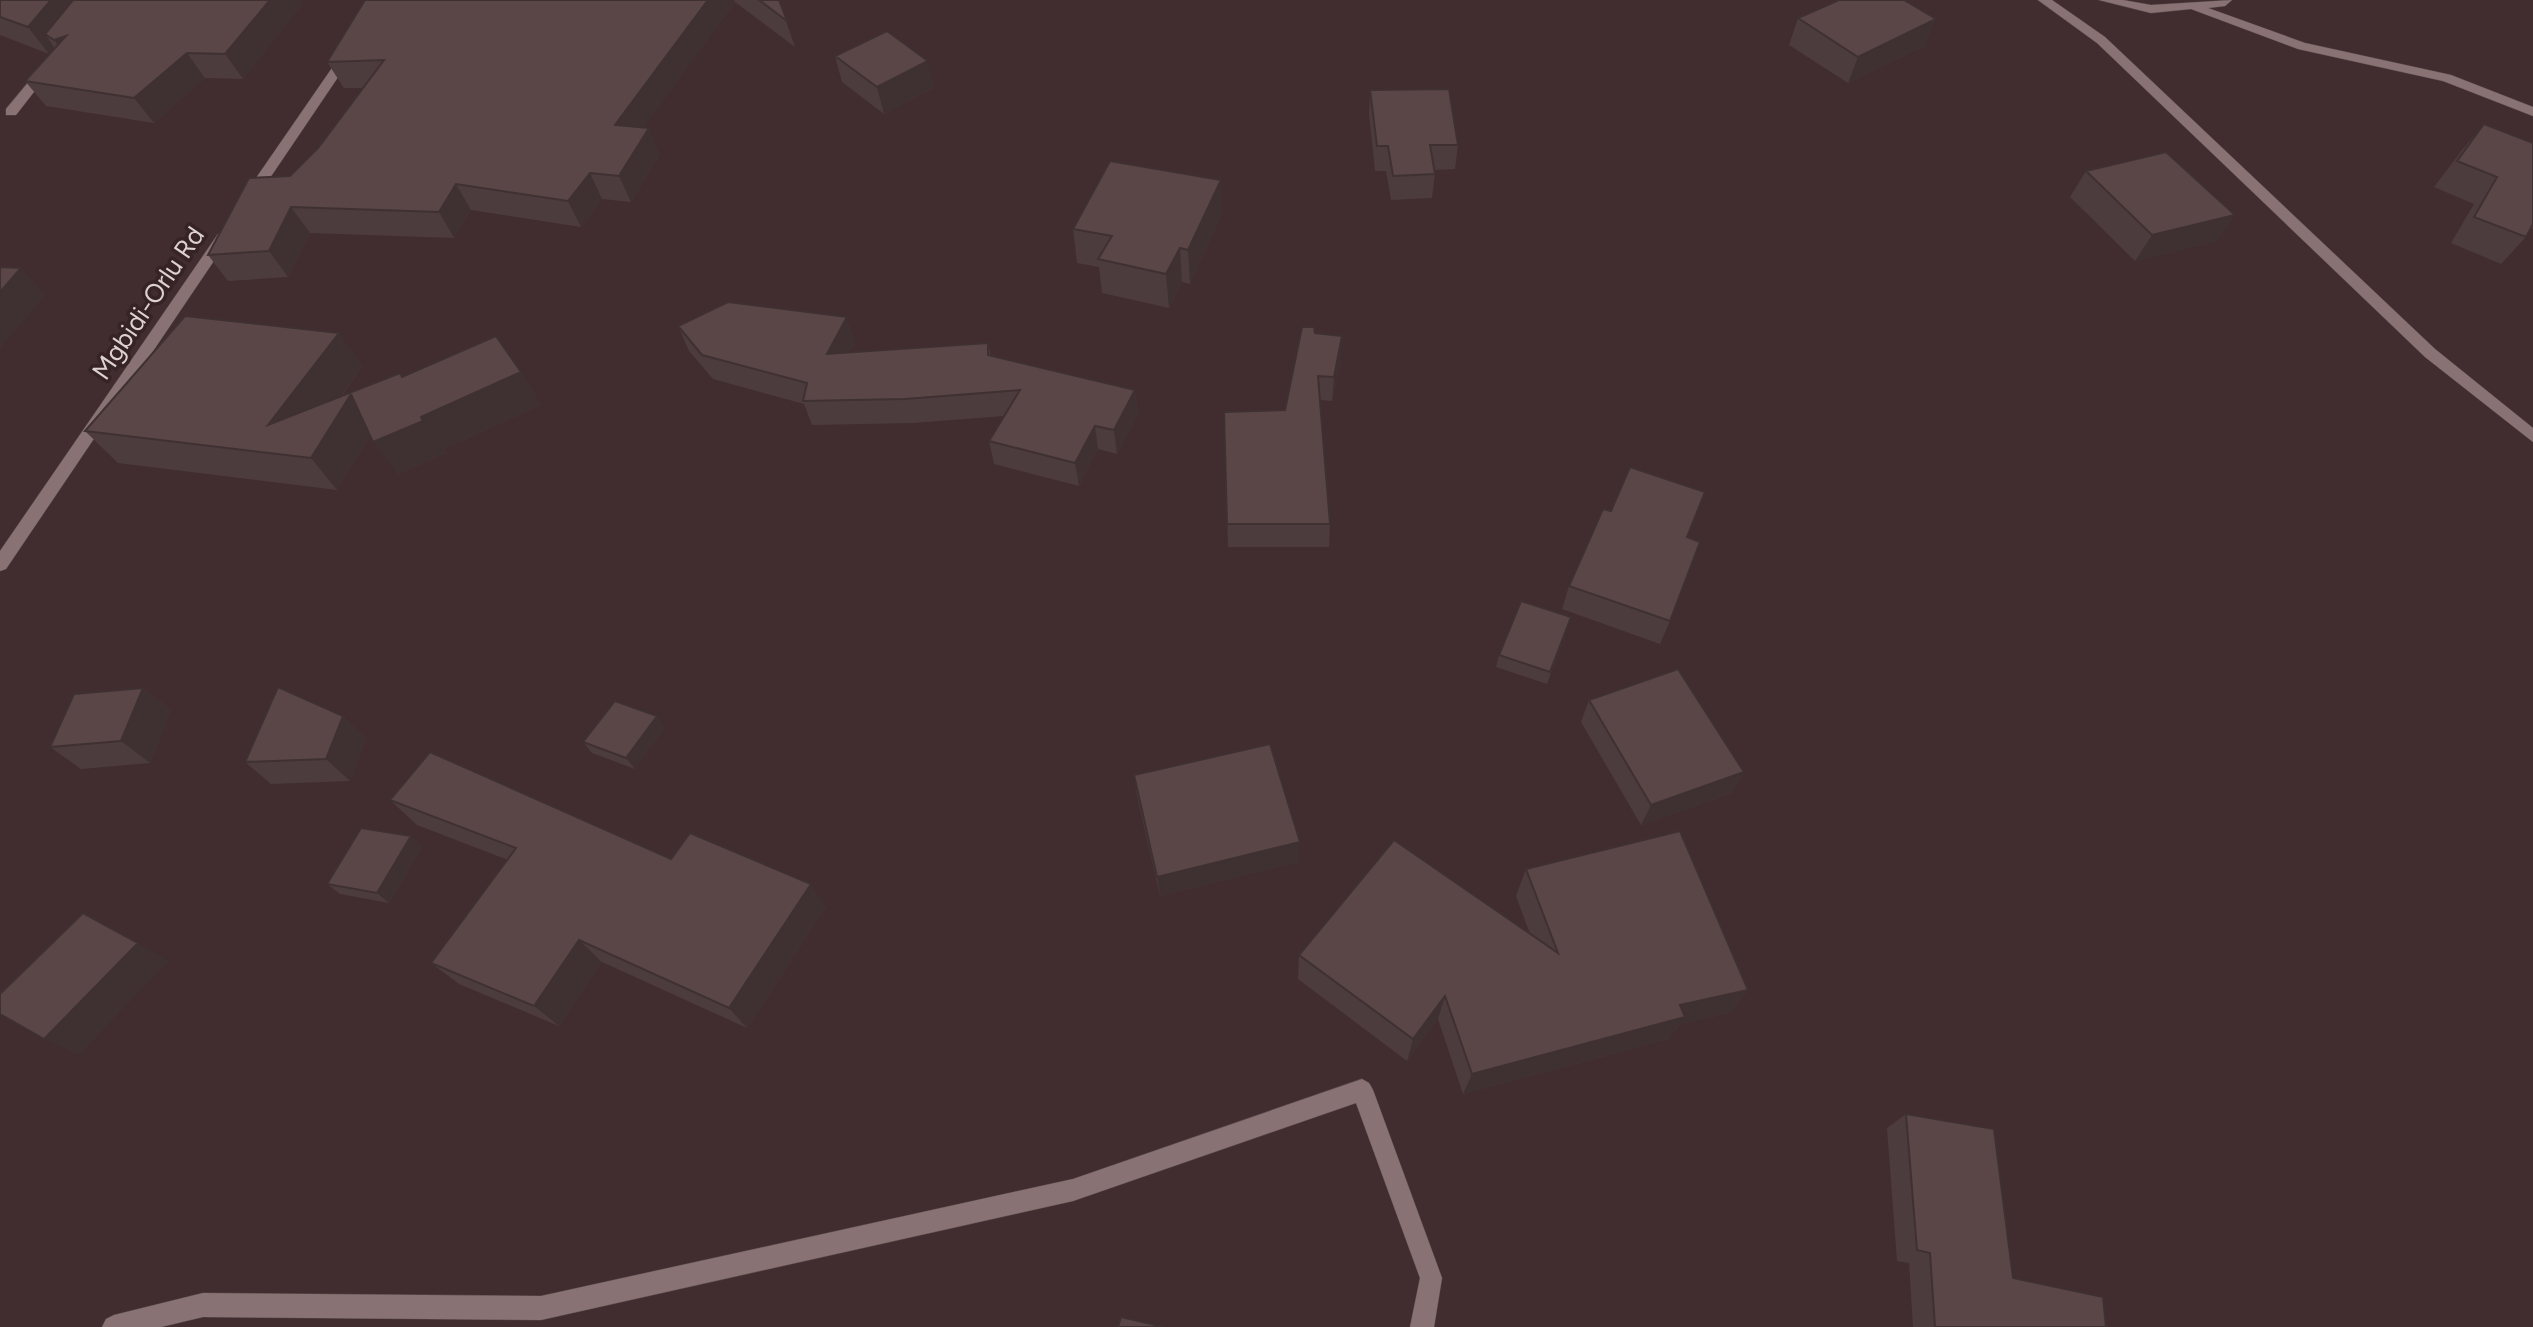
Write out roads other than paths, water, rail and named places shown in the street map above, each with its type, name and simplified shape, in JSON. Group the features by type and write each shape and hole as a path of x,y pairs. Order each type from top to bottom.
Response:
{"street":[{"path":"2044,0 2101,40 2430,353 2533,436"},
{"path":"2105,0 2151,9 2221,3 2225,0"},
{"path":"2193,6 2302,46 2447,78 2533,112"},
{"name":"Mgbidi-Orlu Rd","path":"0,564 353,46"},
{"path":"10,112 51,63"},
{"path":"114,1327 204,1305 541,1308 1073,1190 1362,1090 1431,1278 1422,1327"}]}
